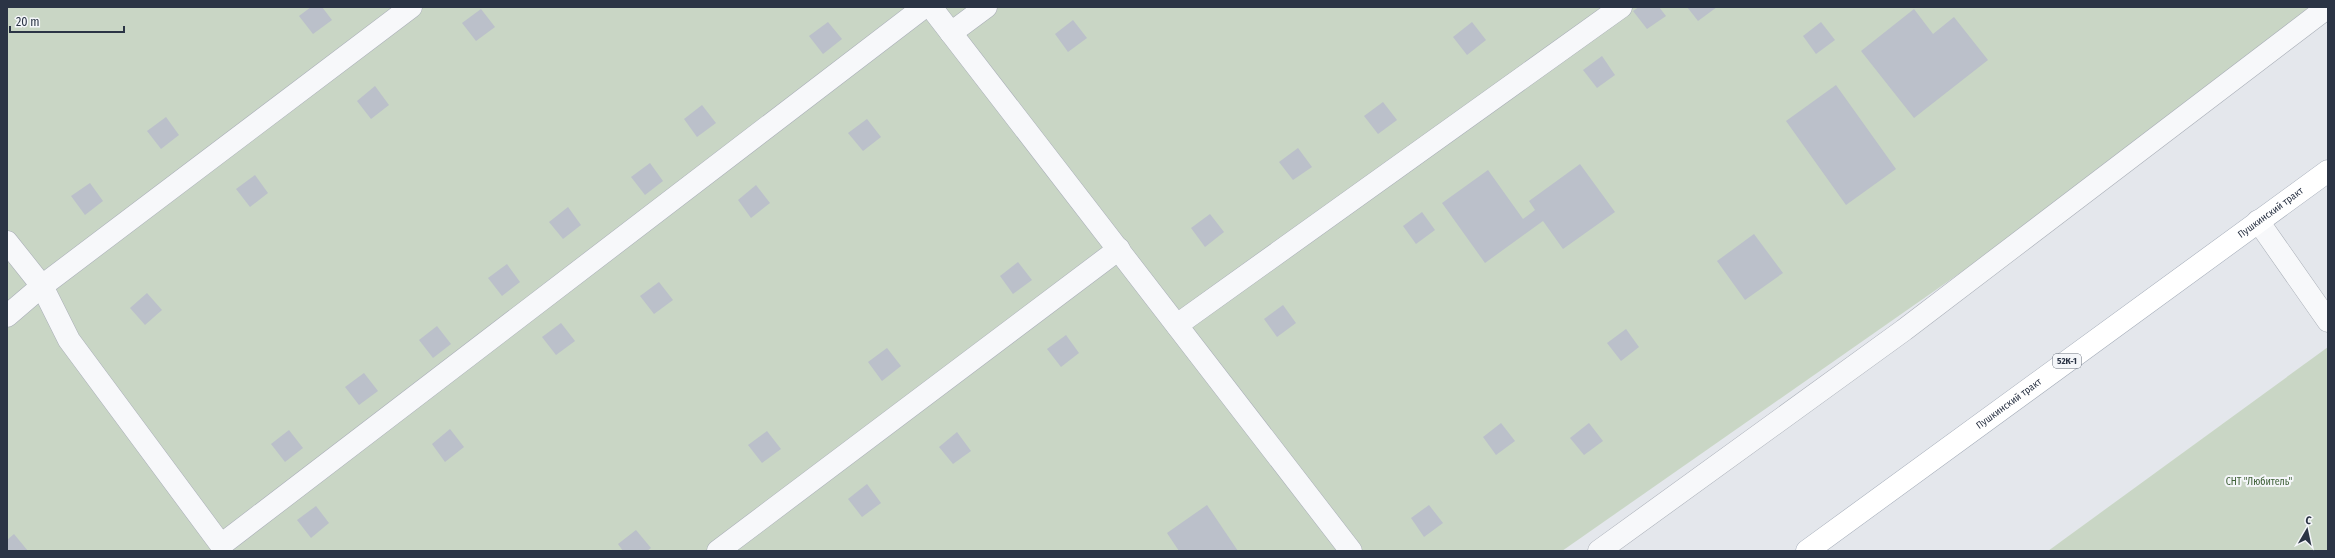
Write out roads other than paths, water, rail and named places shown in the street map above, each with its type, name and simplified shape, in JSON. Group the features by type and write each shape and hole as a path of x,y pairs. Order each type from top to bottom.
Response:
{"main road":[{"name":"Пушкинский тракт","path":"1807,551 2328,171"}],"street":[{"path":"7,316 42,286 411,7"},
{"path":"7,242 42,286 69,340 221,545 924,7"},
{"path":"931,7 1351,551"},
{"path":"951,33 986,7"},
{"path":"1177,324 1621,7"},
{"path":"1599,551 1904,330 2328,7"},
{"path":"2258,221 2328,321"},
{"path":"718,551 1119,249"}],"park label":[{"name":"СНТ \"Любитель\"","path":"2259,482"}]}
